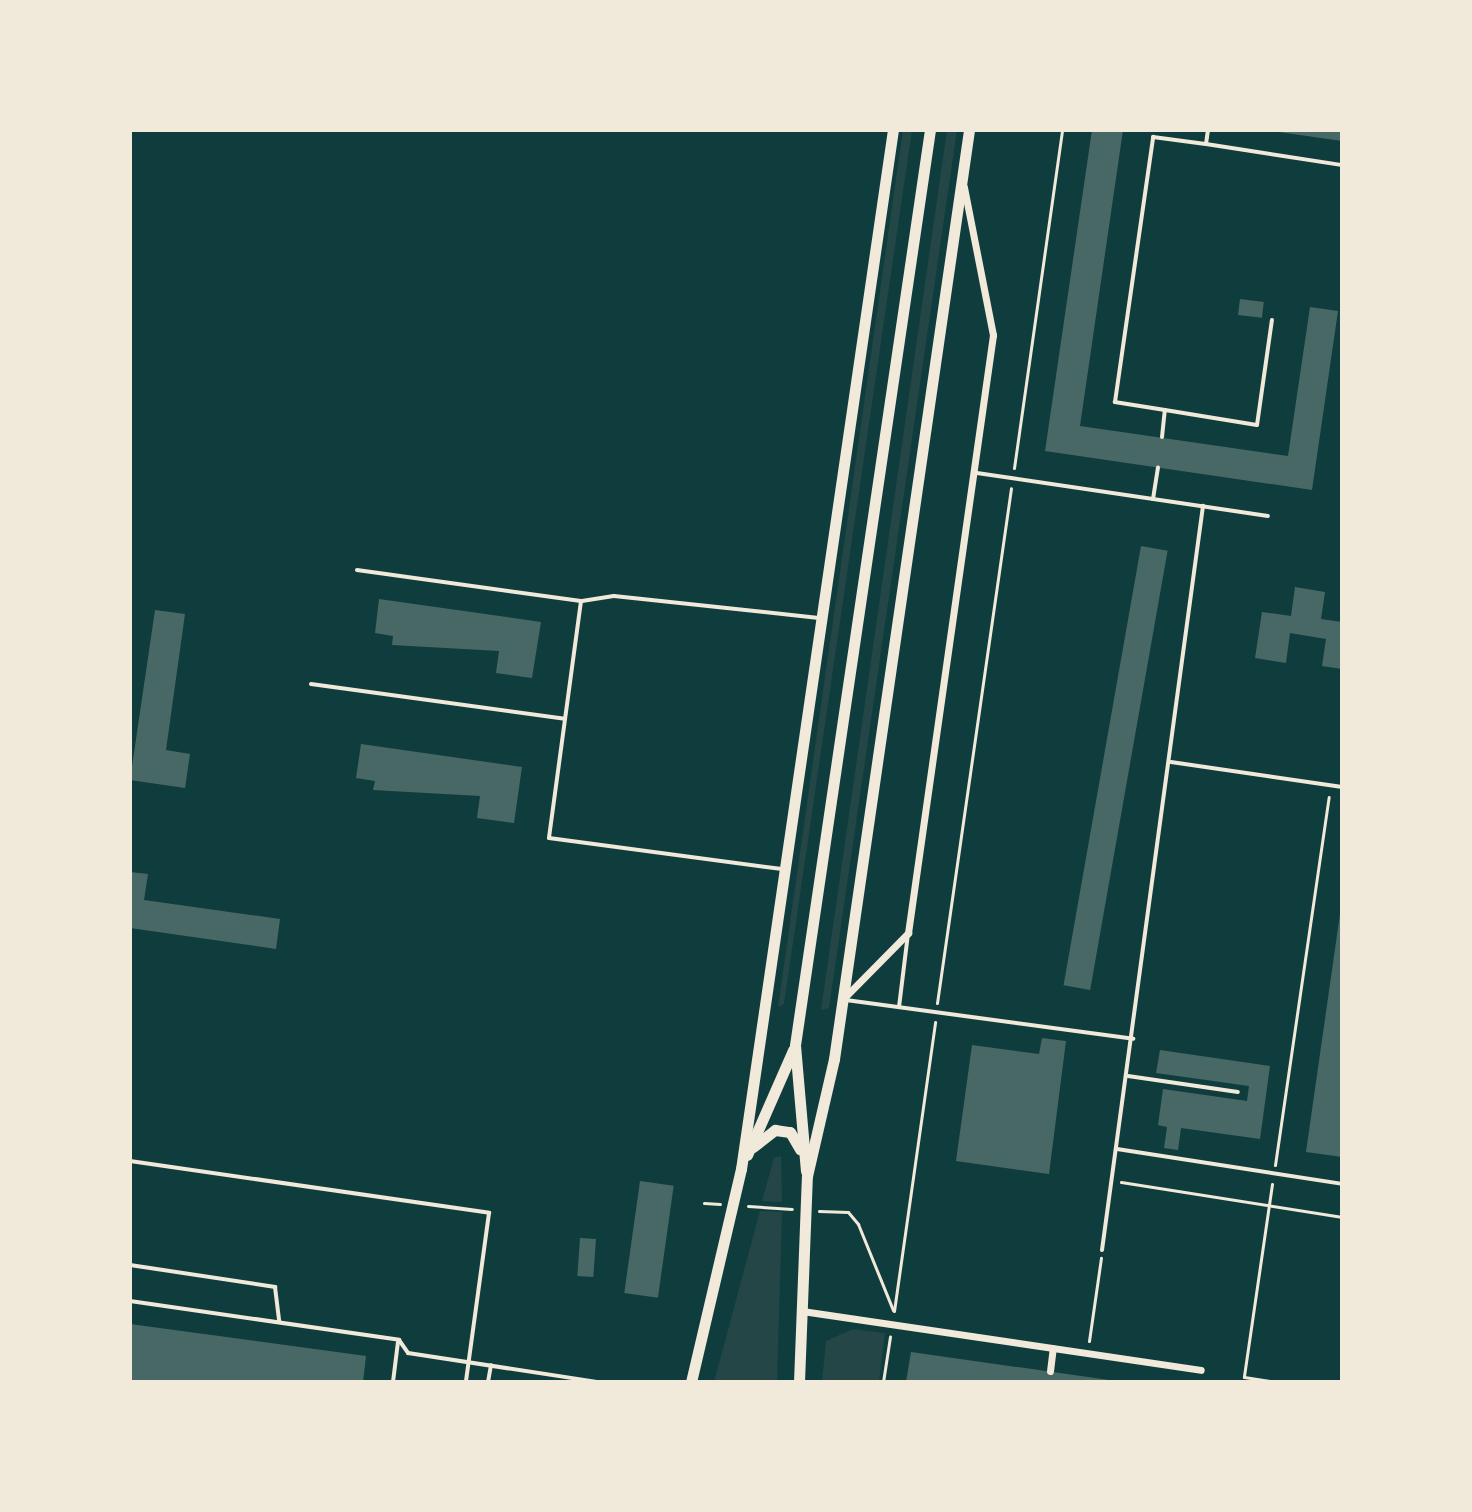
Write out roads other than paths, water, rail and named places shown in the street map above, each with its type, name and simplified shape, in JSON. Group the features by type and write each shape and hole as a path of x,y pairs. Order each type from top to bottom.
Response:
{"main road":[{"path":"691,1382 741,1169 893,130"},
{"path":"807,1176 795,1045 930,130"},
{"path":"799,1382 807,1176 843,999 969,130"},
{"path":"741,1169 795,1045"},
{"path":"747,1153 775,1130 790,1132 803,1157"}],"street":[{"path":"843,999 908,933 977,473 993,335 962,177"},
{"path":"802,1311 1201,1370"},
{"path":"1050,1371 1053,1348"}],"lane":[{"path":"1206,144 1208,130"},
{"path":"1272,320 1257,425 1115,402 1153,137 1342,165"},
{"path":"1162,437 1165,410"},
{"path":"1153,499 1158,467"},
{"path":"977,473 1268,516"},
{"path":"1102,1250 1171,762 1203,506"},
{"path":"357,570 581,601 614,596 822,619"},
{"path":"581,601 549,838 784,870"},
{"path":"311,684 565,719"},
{"path":"1171,762 1342,787"},
{"path":"899,1007 908,933"},
{"path":"843,999 1133,1039"},
{"path":"1128,1076 1238,1092"},
{"path":"1117,1149 1342,1184"},
{"path":"130,1161 489,1213 466,1382"},
{"path":"130,1265 275,1287 279,1322"},
{"path":"130,1301 399,1340 408,1353 597,1382"},
{"path":"393,1382 399,1340"},
{"path":"488,1382 491,1365"}]}
